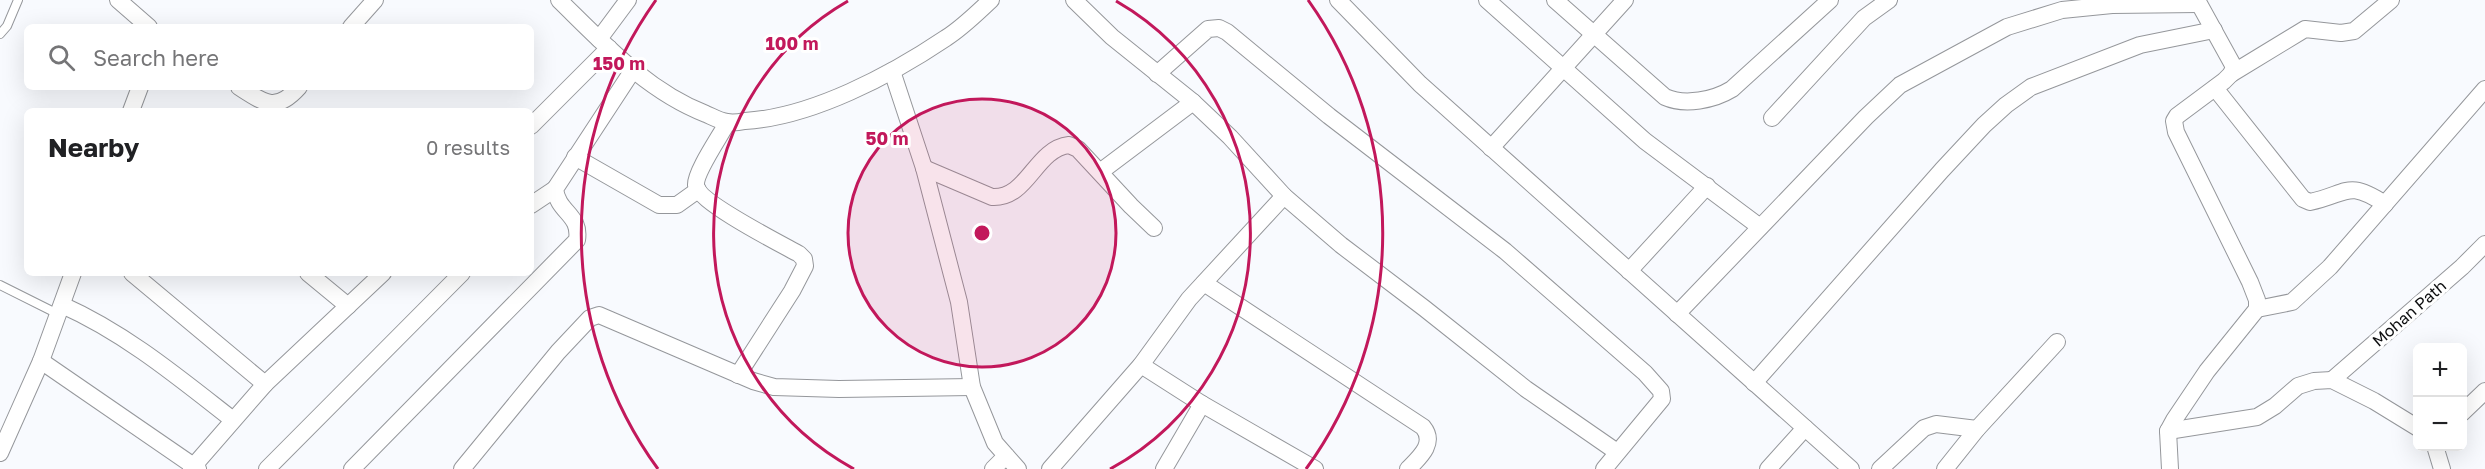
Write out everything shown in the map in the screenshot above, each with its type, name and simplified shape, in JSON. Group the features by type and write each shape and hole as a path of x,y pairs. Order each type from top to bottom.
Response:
{"street":[{"path":"118,0 146,24"},
{"path":"354,24 375,0"},
{"path":"559,0 604,44 658,90 691,108 728,123 764,120 807,108 892,71 948,37 991,0"},
{"path":"534,123 604,44 628,0"},
{"path":"1074,0 1112,37 1193,102 1230,137 1284,196 1341,245 1526,388 1617,452"},
{"path":"1338,0 1420,84 1851,469"},
{"path":"1487,0 1645,141 1760,227"},
{"path":"1555,0 1665,97 1686,102 1723,95 1830,0"},
{"path":"1491,148 1625,0"},
{"path":"1772,117 1864,18 1889,0"},
{"path":"2170,469 2168,430 2207,371 2257,309 2257,300 2250,282 2176,132 2174,121 2177,116 2231,74 2305,30 2341,33 2354,31 2391,0"},
{"path":"1677,314 1900,85 2007,27 2062,10 2198,2 2231,59 2234,67 2231,74"},
{"path":"1157,74 1208,29 1219,28 1227,32 1329,116 1505,251 1645,373 1661,391 1662,399 1657,408 1604,469"},
{"path":"1754,383 1942,170 2006,105 2031,87 2140,45 2214,30"},
{"path":"534,203 555,189 633,70"},
{"path":"892,71 924,168 959,302 972,387 995,443 1018,469"},
{"path":"2215,88 2303,199 2310,202 2354,189 2367,192 2385,204"},
{"path":"2257,309 2292,302 2330,267 2485,89"},
{"path":"132,108 139,90"},
{"path":"244,90 274,108"},
{"path":"277,108 296,90"},
{"path":"1100,172 1193,102"},
{"path":"728,123 700,174 696,183 698,190 716,206 804,259 805,266 792,291 738,375"},
{"path":"924,168 992,197 1003,198 1013,193 1053,150 1069,145 1078,149 1154,228"},
{"path":"575,157 659,205 677,205 698,190"},
{"path":"1629,272 1707,186"},
{"path":"352,469 577,240 578,229 575,220 557,201 555,189"},
{"path":"1050,469 1141,365 1189,299 1284,196"},
{"name":"Mohan Path","path":"2332,380 2462,267 2485,244"},
{"path":"0,453 42,361 72,276"},
{"path":"136,276 265,384"},
{"path":"312,276 348,306"},
{"path":"42,361 194,468 265,384 380,276"},
{"path":"267,469 459,276"},
{"path":"1204,283 1424,427 1429,434 1429,442 1421,456 1408,469"},
{"path":"60,310 110,329 161,364 233,420"},
{"path":"462,469 558,352 590,318 599,315 738,375 774,387 839,389 972,387"},
{"path":"1945,469 1977,429 2057,342"},
{"path":"1141,365 1288,462 1315,469"},
{"path":"2168,430 2257,417 2275,406 2298,386 2313,381 2332,380 2374,401 2413,425"},
{"path":"2467,408 2485,391"},
{"path":"1164,469 1202,404"},
{"path":"1880,469 1924,428 1936,424 1977,429"},
{"path":"1768,469 1805,428"},
{"path":"2436,451 2442,469"},
{"path":"993,469 1006,456"}],"lane":[{"path":"0,34 7,26 18,0"},
{"path":"0,285 60,310"}]}
